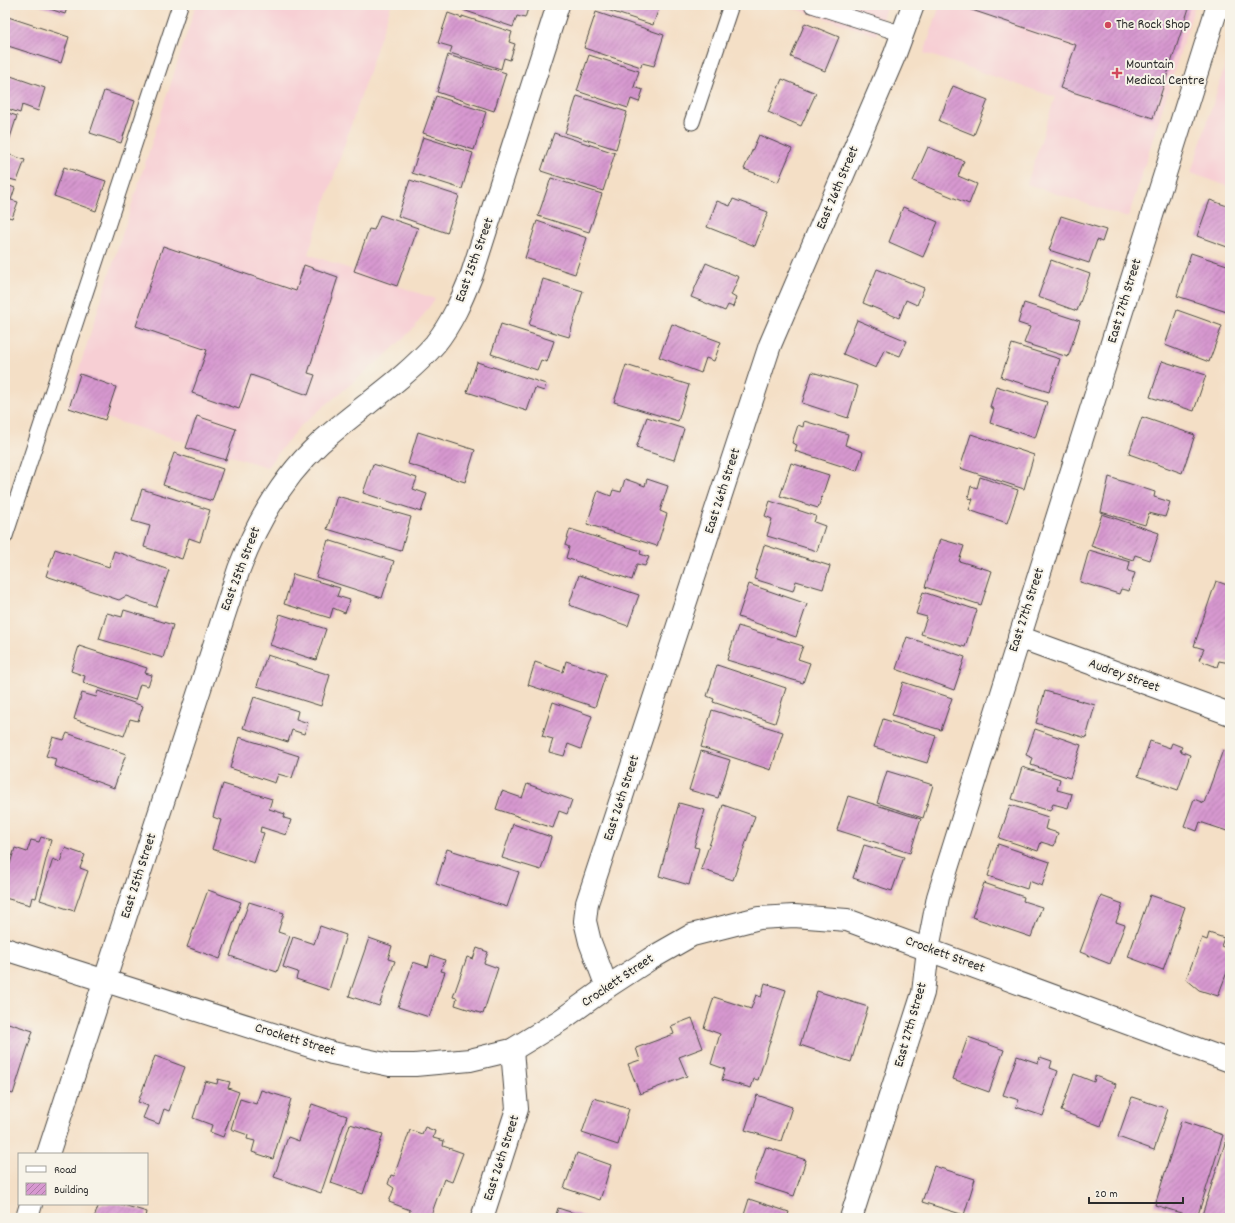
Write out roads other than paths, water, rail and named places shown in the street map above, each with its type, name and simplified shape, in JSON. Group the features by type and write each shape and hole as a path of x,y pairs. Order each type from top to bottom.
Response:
{"street":[{"name":"East 25th Street","path":"48,1153 239,569 250,540 262,516 286,481 303,461 320,443 415,364 435,343 459,306 472,274 558,5"},
{"name":"East 26th Street","path":"607,987 590,942 585,921 587,903 770,346 903,34 913,5"},
{"name":"East 27th Street","path":"851,1218 923,993 928,949 938,897 1218,5"},
{"name":"Audrey Street","path":"1019,637 1230,714"},
{"name":"Crockett Street","path":"5,949 332,1053 390,1065 470,1060 512,1050 561,1020 607,987 692,935 759,918 794,916 847,920 1230,1061"},
{"name":"East 26th Street","path":"482,1218 517,1109 512,1050"},
{"path":"27,1218 32,1205"}],"lane":[{"path":"5,536 180,5"},
{"path":"692,122 732,5"},
{"path":"812,5 903,34"}],"place":[{"name":"The Rock Shop","path":"1108,25"},
{"name":"Mountain Medical Centre","path":"1117,73"}]}
